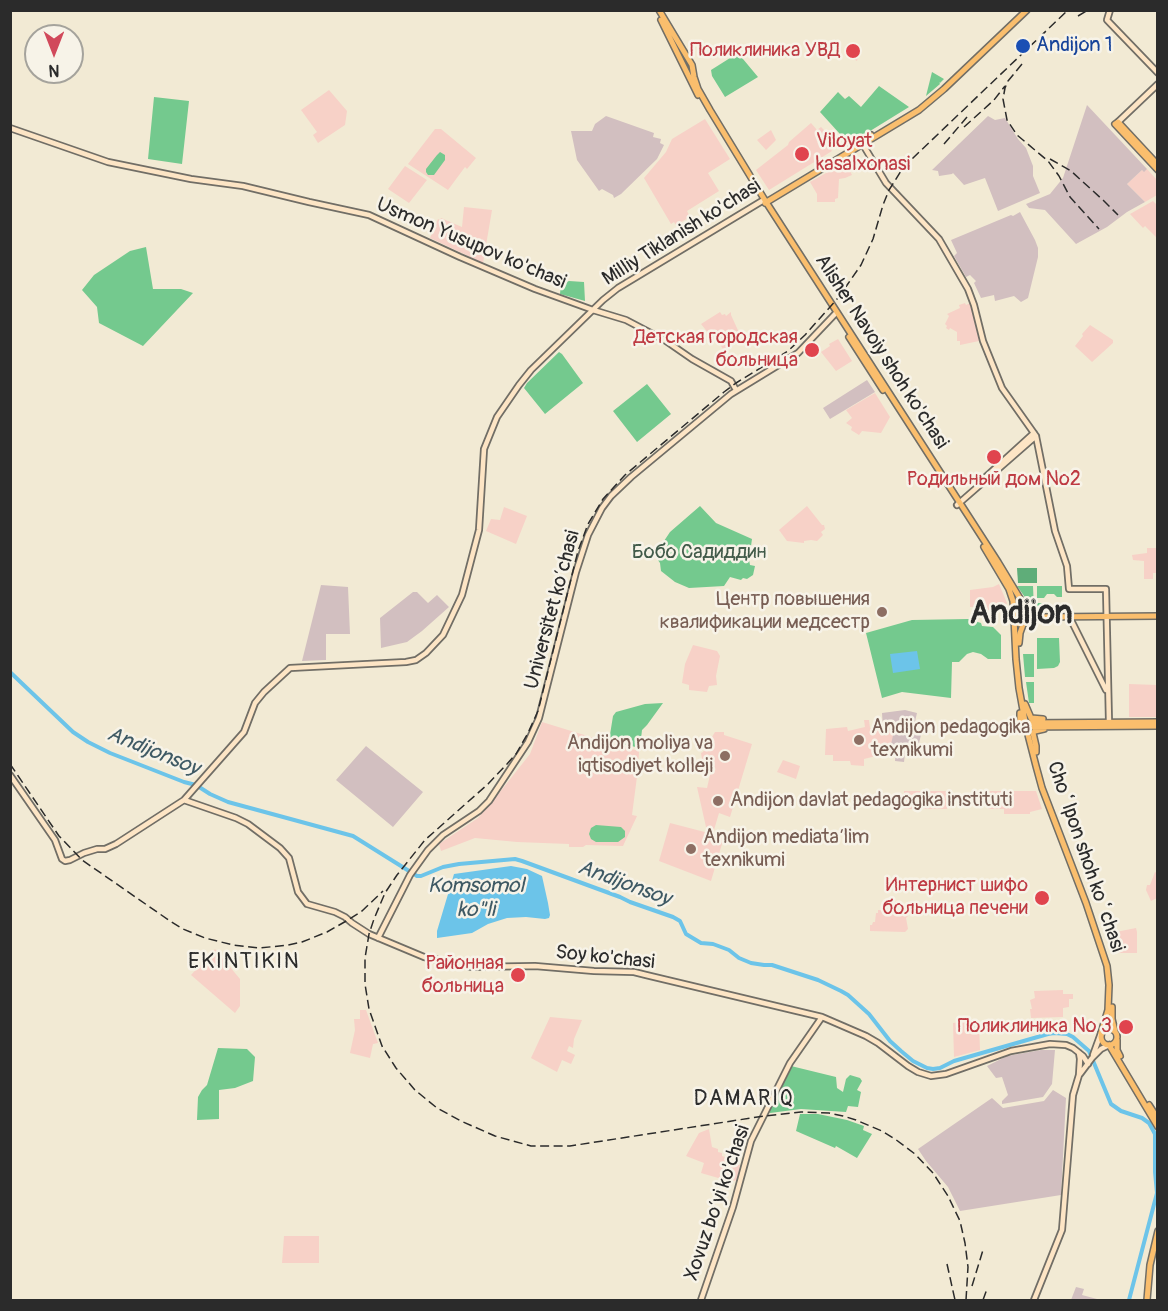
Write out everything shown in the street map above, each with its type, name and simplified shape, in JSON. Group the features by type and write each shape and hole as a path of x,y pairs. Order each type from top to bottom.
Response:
{"main road":[{"name":"Alisher Navoiy shoh ko'chasi","path":"658,10 692,65 698,89 708,111 835,314 859,348"},
{"name":"Milliy Tiklanish ko'chasi","path":"10,775 55,840 62,859 65,861 116,844 184,800 244,732 255,703 291,668 406,662 416,660 430,650 443,635 462,594 473,556 480,520 484,449 497,417 527,374 618,288 918,109 1019,14 1027,10"},
{"path":"1110,10 1107,20 1158,73"},
{"path":"1158,84 1116,123 1158,170"},
{"name":"Usmon Yusupov ko'chasi","path":"10,128 108,162 243,186 369,215 535,289 626,320 666,341 731,381 736,390"},
{"path":"862,143 884,185 939,239 968,289 983,341 998,380 1035,434 1055,531 1067,566 1068,587 1071,590 1106,589 1108,722"},
{"path":"1137,146 1158,165"},
{"name":"Alisher Navoiy shoh ko'chasi","path":"764,201 1027,611"},
{"name":"Universitet kо‘chasi","path":"378,938 412,873 428,850 438,839 479,811 489,801 528,742 539,718 585,545 602,508 631,477 736,390 798,353 835,314"},
{"path":"958,503 1035,434"},
{"name":"Alisher Navoiy shoh ko'chasi","path":"999,568 1012,595 1014,617"},
{"path":"1070,615 1035,614 1022,608 1017,609 1014,617 1017,622 1036,617 1070,615 1158,614"},
{"path":"1026,621 1029,616 1027,611"},
{"path":"1070,615 1094,669 1108,693"},
{"name":"Choʻlpon shoh koʻchasi","path":"1014,617 1019,688 1042,788 1108,955 1112,985 1111,1017 1115,1031"},
{"name":"Choʻlpon shoh koʻchasi","path":"1026,621 1019,636 1018,667 1027,725 1108,971 1108,1010 1101,1034"},
{"path":"1011,728 1021,720 1019,688"},
{"path":"1025,704 1031,718 1046,719 1056,723"},
{"path":"1027,725 1049,727 1108,722 1158,724"},
{"path":"1027,725 1158,724"},
{"path":"1036,752 1034,732 1049,727"},
{"name":"Soy ko'chasi","path":"184,800 236,818 280,848 289,858 298,892 307,904 335,912 364,932 424,957 467,966 535,966 634,972 822,1017 866,1036 908,1066 932,1076 946,1074 1011,1051 1031,1047 1064,1044 1078,1051"},
{"name":"Xovuz bo‘yi ko'chasi","path":"701,1300 733,1209 751,1141 790,1063 822,1017"},
{"path":"1092,1058 1102,1031 1107,1028 1115,1031 1119,1053 1158,1119"},
{"path":"1101,1034 1102,1042 1109,1045 1158,1127"},
{"path":"1079,1075 1101,1049 1117,1040"},
{"path":"1078,1051 1088,1064"},
{"path":"1034,1300 1062,1230 1073,1095 1079,1075 1078,1051"},
{"path":"1149,1300 1150,1265 1158,1231"},
{"path":"1149,1300 1158,1248"}],"shaded area":[{"name":"Поликлиника УВД","path":"848,44 860,48 857,61 847,55"},
{"path":"329,90 347,111 345,125 318,143 313,135 317,132 301,110"},
{"path":"1087,105 1147,169 1144,172 1142,170 1127,184 1145,202 1076,244 1045,210 1029,208 1026,204 1050,194 1063,178"},
{"path":"606,116 654,133 653,137 661,139 660,143 664,145 657,159 614,198 602,189 599,191 577,160 571,131 592,131 595,124"},
{"path":"988,116 995,120 1005,118 1026,148 1040,193 998,211 985,178 964,185 953,173 939,176 938,171 932,170"},
{"path":"705,119 730,159 708,173 719,191 687,211 690,217 676,225 674,222 671,224 644,178 666,152 672,139"},
{"name":"Viloyat kasalxonasi","path":"811,123 817,130 821,127 831,137 825,141 832,151 769,190 756,170"},
{"path":"435,129 441,129 476,158 467,169 465,167 448,190 408,164"},
{"path":"771,130 776,140 766,150 757,140"},
{"path":"851,159 854,164 848,167 852,175 839,179 838,198 835,202 817,202 817,194 810,182"},
{"path":"405,166 427,180 409,203 388,189"},
{"path":"1147,169 1157,180 1157,195 1145,202 1127,184 1142,170"},
{"path":"1153,201 1157,205 1156,237 1145,226 1143,228 1130,214"},
{"path":"464,207 492,210 483,263 430,238 438,219 441,218 462,227"},
{"path":"1020,212 1038,248 1028,298 1021,302 1014,296 995,301 994,295 981,298 974,283 976,281 970,275 966,277 954,256 957,253 951,240"},
{"path":"965,303 966,305 970,303 979,341 960,345 960,341 957,341 957,332 946,328 945,324 949,316 947,314"},
{"path":"720,312 726,316 731,312 741,337 723,349 716,338 713,339 701,324"},
{"path":"1090,325 1113,340 1113,343 1092,362 1075,346"},
{"path":"838,339 852,361 836,371 821,352"},
{"path":"867,380 875,392 830,419 823,408"},
{"path":"875,393 890,417 881,433 862,431 859,435 846,423 852,418 846,410"},
{"path":"807,506 824,525 825,529 821,532 823,535 817,541 804,541 804,543 787,541 779,530"},
{"path":"504,507 527,516 516,544 486,531 491,519 500,520"},
{"path":"1147,548 1157,548 1157,573 1153,573 1153,579 1144,579 1144,561 1133,560 1132,555 1147,553"},
{"path":"999,584 1007,603 1005,608 973,610 973,607 970,607 970,590"},
{"path":"321,585 348,587 350,634 326,634 326,660 302,661"},
{"path":"413,592 417,592 428,603 437,595 449,607 407,642 381,648 380,618"},
{"path":"693,645 717,651 720,656 716,676 717,685 709,686 707,692 689,690 689,685 682,683 685,664"},
{"path":"1129,684 1157,685 1157,717 1129,717"},
{"path":"905,710 917,713 914,726 922,731 919,743 912,747 911,754 905,754 904,762 895,761 896,750 890,749 894,731 883,729 882,713"},
{"name":"Andijon pedagogika texnikumi","path":"864,720 869,720 870,728 894,731 895,756 876,756 864,759 864,766 851,765 850,761 833,761 833,755 825,755 826,729 847,727 848,731 865,727"},
{"path":"542,722 639,751 632,815 637,816 623,846 569,847 569,844 475,838 441,851 439,844 478,818 530,754"},
{"path":"715,732 724,732 724,735 752,744 730,817 719,813 714,830 706,827 697,787 707,788 710,775 716,769 702,759 701,753"},
{"path":"366,746 423,792 393,827 336,780"},
{"path":"783,760 800,766 796,779 777,772"},
{"path":"904,791 947,791 947,809 904,809"},
{"path":"988,791 1036,791 1042,809 1030,812 1030,814 1004,814 1004,809 988,809"},
{"name":"Andijon mediataʼlim texnikumi","path":"670,823 724,837 711,881 659,861"},
{"path":"1155,872 1157,873 1157,898 1151,901 1146,890"},
{"path":"878,910 908,911 906,918 908,929 905,932 870,931 870,925 875,922"},
{"path":"1136,928 1137,953 1113,953 1108,938 1112,937 1111,933"},
{"path":"215,949 240,979 240,1006 235,1013 191,975"},
{"path":"1063,990 1063,994 1073,994 1073,999 1069,999 1069,1007 1063,1008 1063,1017 1031,1018 1030,1000 1035,998 1034,991"},
{"path":"360,1010 366,1010 378,1043 373,1044 370,1058 350,1053 355,1030 354,1019 360,1019"},
{"path":"550,1017 582,1020 574,1039 573,1048 569,1046 567,1051 575,1055 571,1064 562,1060 557,1072 531,1058"},
{"path":"965,1022 966,1024 979,1024 980,1050 954,1057 953,1023"},
{"path":"1055,1050 1052,1084 1043,1097 1002,1104 1008,1095 1002,1077 996,1078 987,1066 1007,1056"},
{"path":"1053,1090 1066,1098 1061,1195 960,1211 948,1187 918,1149 992,1098 1003,1108 1044,1101"},
{"path":"709,1129 712,1147 722,1153 724,1160 740,1165 735,1181 701,1173 704,1163 686,1156 699,1133"},
{"path":"284,1236 319,1236 319,1263 282,1263"},
{"path":"1076,1287 1084,1289 1082,1295 1113,1300 1071,1300"}],"green space":[{"path":"738,53 758,77 725,97 712,76 711,70"},
{"path":"932,72 944,79 926,96"},
{"path":"879,86 909,107 849,144 820,112 838,92 845,99 849,96 861,107"},
{"path":"154,97 189,101 182,164 148,159"},
{"path":"440,152 445,155 445,160 434,175 428,175 426,169"},
{"path":"146,247 153,289 181,289 193,293 143,346 99,323 97,307 82,290 94,275 130,251"},
{"path":"569,281 584,282 585,301 560,294 561,284"},
{"path":"559,352 583,383 545,414 524,388"},
{"path":"647,384 671,414 637,442 613,411"},
{"name":"Бобо Садиддин","path":"700,506 716,523 752,539 749,560 750,565 755,566 753,575 741,580 730,577 724,586 689,588 675,582 661,571 660,563 655,556 658,550 670,532"},
{"path":"1017,568 1037,568 1037,583 1018,583"},
{"path":"1017,586 1033,586 1034,610"},
{"path":"1037,586 1062,586 1062,597 1047,594 1044,598 1037,598"},
{"path":"1037,603 1054,606 1062,603 1062,610 1037,610"},
{"path":"968,619 981,623 982,626 993,627 1001,635 1001,659 988,659 973,652 967,654 959,662 952,662 951,698 902,692 882,698 866,633 912,620"},
{"path":"1037,638 1059,638 1060,662 1058,666 1037,669"},
{"path":"1023,654 1034,654 1034,677 1025,677"},
{"path":"1026,682 1034,682 1034,703 1029,703"},
{"path":"663,703 642,730 640,748 609,741 613,716 616,712 645,704"},
{"path":"596,825 621,827 625,831 625,837 618,842 596,842 589,834 591,828"},
{"path":"218,1048 247,1049 255,1057 253,1081 235,1088 219,1090 219,1119 197,1120 198,1097 207,1085"},
{"path":"791,1066 836,1077 837,1088 843,1092 846,1079 850,1075 860,1078 862,1081 857,1090 861,1092 858,1107 848,1106 846,1112 801,1109 770,1113 768,1111"},
{"path":"800,1114 818,1114 847,1120 864,1126 863,1130 872,1134 857,1158 836,1146 835,1148 796,1131"}],"water":[{"path":"917,651 920,669 893,673 890,654"},
{"name":"Komsomol ko\"li","path":"511,866 527,869 542,876 549,918 507,918 488,924 472,933 437,938 454,874"}],"waterway":[{"name":"Andijonsoy","path":"10,672 73,732 88,742 110,753 196,785 228,802 353,836 417,876 459,864 515,859 673,917 680,921 686,934 701,943 713,944 729,950 739,958 751,963 772,965 818,980 848,995 869,1014 890,1041 913,1061 927,1068 940,1068 954,1061 1048,1034 1067,1034 1073,1037 1089,1051 1111,1104 1121,1111 1142,1118 1149,1123 1155,1134 1157,1193 1129,1300"}],"railway":[{"path":"966,1300 968,1267 965,1243 960,1221 948,1196 933,1173 915,1154 882,1131 843,1116 801,1112 570,1146 531,1146 495,1136 437,1108 415,1090 396,1068 382,1046 369,1009 365,984 365,958 374,919 385,893 397,875 425,840 507,764 516,754 528,733 538,711 578,551 588,524 603,499 625,475 724,392 788,351 805,335 838,298 861,265 873,239 889,190 901,171 1068,10"},
{"path":"1078,16 1088,10"},
{"path":"1022,64 1005,88 1003,99 1007,120 1017,135 1048,161 1070,197 1099,229"},
{"path":"964,127 994,100 1005,86"},
{"path":"944,144 967,117"},
{"path":"1050,159 1071,171 1118,215"},
{"path":"10,764 59,836 82,860 170,921 205,938 233,945 260,948 302,942 348,920 362,911 383,891"},
{"path":"972,1286 983,1250"},
{"path":"947,1264 955,1300"},
{"path":"983,1300 987,1289"}],"place":[{"name":"Andijon 1","path":"1023,46"},
{"name":"Поликлиника УВД","path":"853,51"},
{"name":"Viloyat kasalxonasi","path":"802,154"},
{"name":"Детская городская больница","path":"812,350"},
{"name":"Родильный дом №2","path":"994,457"},
{"name":"Центр повышения квалификации медсестр","path":"882,612"},
{"name":"Andijon pedagogika texnikumi","path":"859,740"},
{"name":"Andijon moliya va iqtisodiyet kolleji","path":"725,756"},
{"name":"Andijon davlat pedagogika instituti","path":"718,801"},
{"name":"Andijon mediataʼlim texnikumi","path":"691,849"},
{"name":"Интернист шифо больница печени","path":"1042,898"},
{"name":"Районная больница","path":"518,975"},
{"name":"Поликлиника № 3","path":"1126,1027"}],"district":[{"name":"Andijon","path":"1021,615"},
{"name":"EKINTIKIN","path":"244,962"},
{"name":"DAMARIQ","path":"744,1099"}]}
